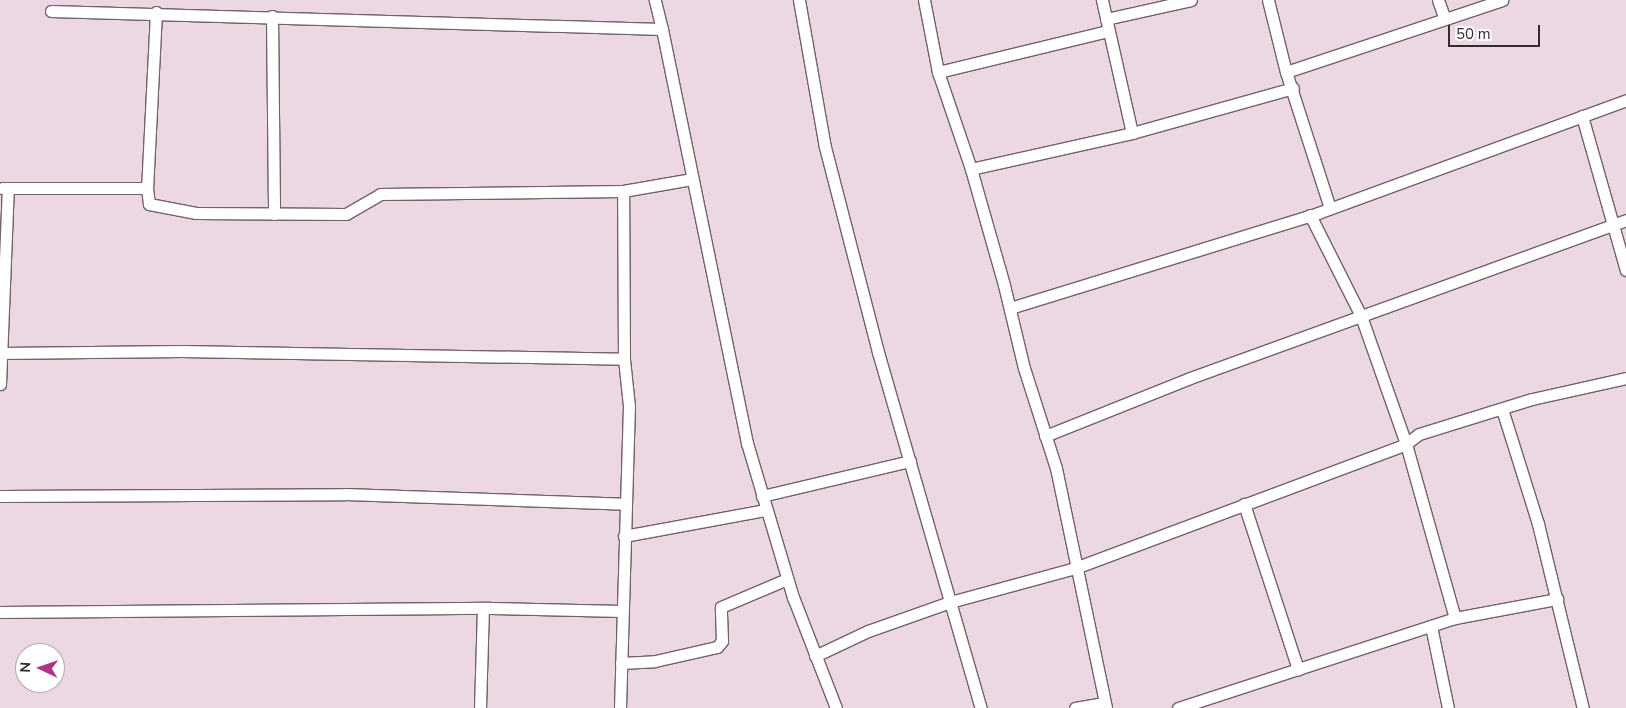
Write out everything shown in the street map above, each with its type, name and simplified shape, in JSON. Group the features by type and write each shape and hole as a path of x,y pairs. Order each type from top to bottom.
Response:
{"street":[{"path":"655,0 747,443 765,510 787,579 836,708"},
{"path":"799,0 825,146 910,462 982,708"},
{"path":"924,0 938,72 971,169 1010,308 1024,368 1056,468 1075,568 1105,706 1075,708"},
{"path":"1102,0 1132,133"},
{"path":"938,72 1191,0"},
{"path":"1268,0 1286,72 1293,88 1330,208"},
{"path":"1438,0 1445,19"},
{"path":"1286,72 1502,0"},
{"path":"51,11 156,12 662,29"},
{"path":"156,12 147,188 149,204 196,213 346,214 380,194 623,190 692,179"},
{"path":"272,16 274,214"},
{"path":"971,169 1132,133 1293,88"},
{"path":"1010,308 1310,215 1626,100"},
{"path":"1582,116 1626,270"},
{"path":"0,384 4,188 147,188"},
{"path":"620,708 629,406 624,359 623,190"},
{"path":"1310,215 1361,316 1406,444 1455,618"},
{"path":"1046,436 1190,378 1626,220"},
{"path":"1,352 182,351 624,359"},
{"path":"815,656 868,631 950,602 1075,568 1406,444 1419,434 1502,409 1626,378"},
{"path":"1502,409 1557,599 1583,708"},
{"path":"762,496 910,462"},
{"path":"0,496 345,494 625,504"},
{"path":"1244,504 1298,669"},
{"path":"624,536 765,510"},
{"path":"621,663 656,661 717,647 722,641 721,607 787,579"},
{"path":"1178,708 1455,618 1557,599"},
{"path":"0,612 483,608 622,611"},
{"path":"480,708 483,608"},
{"path":"1431,626 1448,708"}]}
